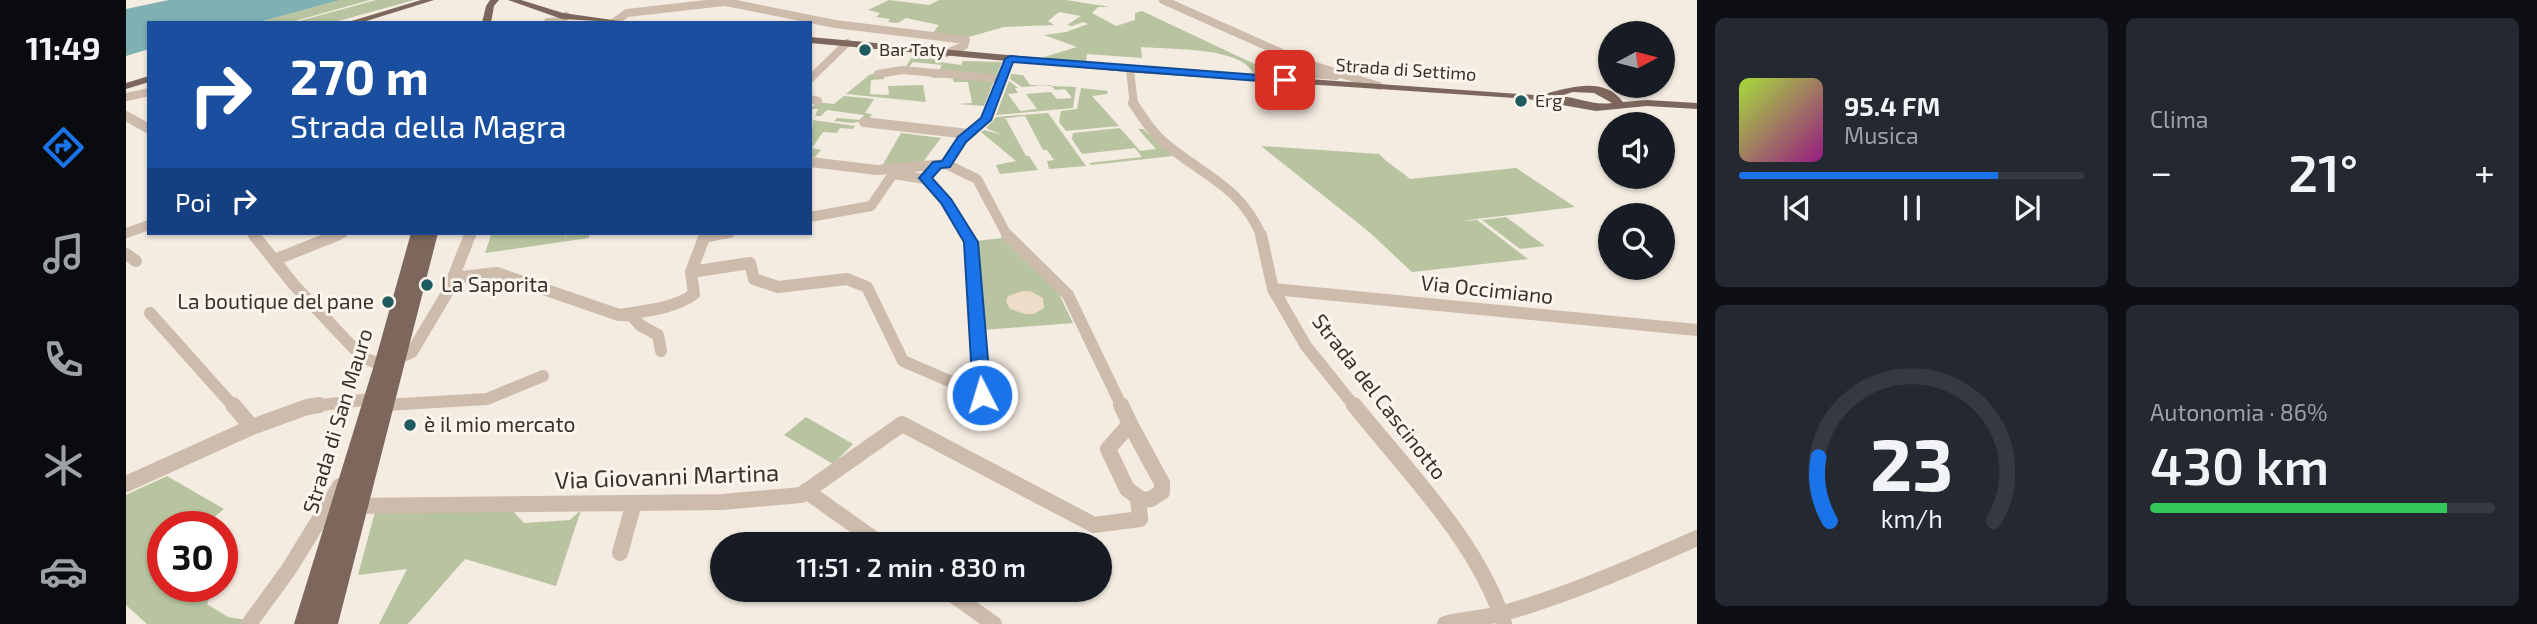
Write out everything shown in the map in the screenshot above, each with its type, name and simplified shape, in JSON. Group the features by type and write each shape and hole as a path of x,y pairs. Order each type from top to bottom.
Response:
{"main road":[{"path":"345,21 419,0"},
{"path":"356,21 430,0"},
{"path":"490,1 507,0 555,18 598,21"},
{"path":"479,21 490,1"},
{"path":"486,21 490,1"},
{"name":"Strada di Settimo","path":"812,41 1130,69 1337,77 1379,86 1528,96 1606,109 1616,101"},
{"path":"126,84 147,78"},
{"name":"Strada di Settimo","path":"1528,96 1562,94 1567,90 1580,89 1616,101"},
{"path":"1562,94 1575,103"},
{"path":"1616,101 1697,106"},
{"name":"Strada di San Mauro","path":"397,358 418,235"},
{"name":"Strada di San Mauro","path":"304,624 348,506 397,358 430,235"},
{"name":"Strada di San Mauro","path":"327,624 348,506 348,474 381,401"}],"street":[{"path":"614,21 627,13 741,0"},
{"path":"1163,0 1337,77"},
{"path":"726,2 835,24 966,40 964,46 946,53"},
{"path":"812,77 846,44"},
{"path":"925,178 942,165 968,134 988,117 1010,59"},
{"path":"1300,61 1314,78"},
{"path":"812,66 824,68"},
{"name":"Strada del Cascinotto","path":"1130,69 1133,103 1147,125 1166,145 1239,197 1254,218 1262,237 1273,289 1306,346 1468,547 1496,598 1503,619"},
{"path":"878,74 902,70 1002,79"},
{"path":"126,97 147,92"},
{"path":"127,118 147,128"},
{"path":"864,122 968,134"},
{"path":"691,272 750,263 754,279 778,287 847,279 867,287 903,361 982,395 971,242 947,201 925,178 812,162"},
{"path":"812,217 871,205 893,172 942,165 977,179 1009,240 1068,295 1130,424 1162,483 1162,492 1156,498 1138,498 1124,488 1108,449 1111,442 1127,431 1130,424"},
{"path":"126,233 147,226"},
{"path":"254,235 362,357 397,358 447,293 470,235"},
{"path":"274,260 338,235"},
{"path":"619,315 691,298 694,294 691,272 705,235"},
{"path":"453,278 497,273 619,315 632,316 640,326 650,327 661,341 661,351"},
{"name":"Via Occimiano","path":"1273,289 1697,330"},
{"path":"150,313 252,427"},
{"path":"126,484 252,427 307,407 381,401 487,399 543,376"},
{"name":"Via Giovanni Martina","path":"348,506 722,502 801,495 902,424 1094,525 1140,519 1138,498"},
{"path":"249,624 289,569 348,474"},
{"path":"806,491 864,532"},
{"path":"620,553 634,503"},
{"path":"1445,624 1470,617 1503,619 1599,582 1697,538"},
{"path":"963,602 994,624"}],"green space":[{"path":"340,0 370,0 295,21 263,21"},
{"path":"376,0 414,0 338,21 299,21"},
{"path":"889,0 929,5 939,0 1066,0 1110,7 1098,7 1092,13 1116,26 1135,20 1135,13 1142,11 1278,75 1254,74 1247,65 1235,58 1186,49 1141,47 1142,58 1087,54 1086,62 1041,58 1077,47 1044,35 1066,32 1088,24 1083,22 1067,25 1081,16 1059,12 1048,21 1054,25 1004,27 965,38 932,34 939,25 906,18 898,23 888,22 890,19 876,17 880,13 868,10"},
{"path":"914,54 941,56 940,62 961,65 963,61 1002,62 996,77 939,71 942,65 913,62 905,68"},
{"path":"876,73 884,76 884,79 871,80 870,94 889,95 888,86 923,85 926,102 846,94 869,75"},
{"path":"1011,74 1023,75 1030,85 1043,86 1022,87 1010,79"},
{"path":"932,75 994,81 984,106 958,104 972,103 968,82 954,82 952,77 933,78"},
{"path":"1009,81 1018,88 1015,88 1018,93 1008,94 1020,111 1037,109 1026,94 1051,92 1057,99 1072,98 1065,89 1055,90 1052,86 1076,87 1073,108 996,115"},
{"path":"1081,88 1108,91 1107,94 1092,96 1119,126 1066,131 1059,122 1061,111 1077,109"},
{"path":"844,96 874,99 865,113 872,114 868,120 853,123 834,121 837,118 861,120 864,115 827,110 821,116 815,116 818,109 812,109 817,102 834,104"},
{"path":"1048,113 1086,166 1049,169 1047,161 1054,160 1047,150 1043,150 1025,116 1000,119 1006,119 1026,156 1029,156 1038,170 1000,174 996,165 1016,161 981,132 984,130 1002,135 986,128 996,117"},
{"path":"813,120 855,126 853,129 840,128 837,133 823,132 812,148"},
{"path":"1120,128 1140,151 1156,149 1138,129 1143,129 1173,156 1091,165 1089,163 1142,157 1135,148 1082,154 1072,139 1073,133"},
{"path":"901,133 941,138 923,162 882,166"},
{"path":"1261,146 1379,154 1410,179 1516,168 1575,207 1460,221 1477,220 1528,259 1412,272 1368,231"},
{"path":"812,148 821,150 812,157"},
{"path":"1506,217 1545,246 1520,249 1482,220"},
{"path":"491,235 565,235 565,240 566,235 589,235 589,238 485,253"},
{"path":"1002,238 1059,294 1073,323 982,330 980,258 976,241"},
{"path":"806,417 853,444 833,464 784,435"},
{"path":"167,476 224,509 147,511 147,602 208,602 228,617 246,620 244,624 147,624 126,605 126,495"},
{"path":"512,510 524,523 570,520 581,510 556,586 465,559 408,624 379,624 407,569 358,575 375,512"}],"shaded area":[{"path":"1030,291 1043,298 1044,308 1034,314 1010,309 1006,302 1008,296"}],"water":[{"path":"169,0 340,0 263,21 147,21 147,50 126,56 126,9"}],"place":[{"name":"Bar Taty","path":"865,50"},
{"name":"Erg","path":"1521,101"},
{"name":"La Saporita","path":"427,285"},
{"name":"La boutique del pane","path":"388,302"},
{"name":"è il mio mercato","path":"410,425"}],"route":[{"path":"982,395 971,242 947,201 925,178 937,165 946,164 962,140 986,120 1010,59 1285,80"}]}
